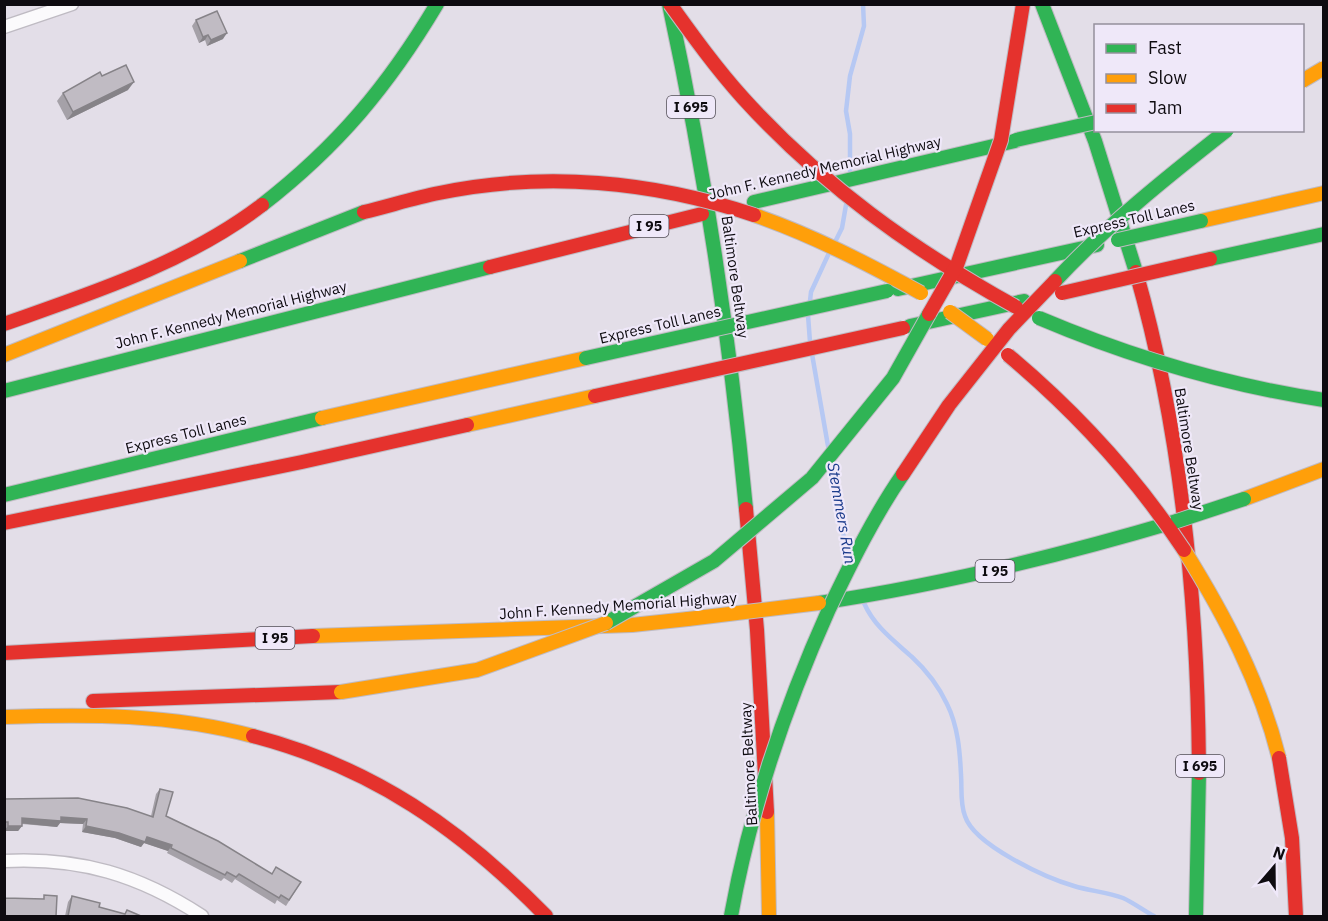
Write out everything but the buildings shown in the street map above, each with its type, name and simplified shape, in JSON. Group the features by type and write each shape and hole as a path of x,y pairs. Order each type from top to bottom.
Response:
{"highway":[{"path":"4,324 177,256 228,229 275,196 319,159 360,118 411,49 437,4"},
{"path":"670,4 750,106 802,159 876,221 947,268 1031,315 1127,354 1207,378 1323,400"},
{"name":"Baltimore Beltway","path":"670,4 692,108 714,238 747,510 765,740 769,916"},
{"path":"4,705 341,692 404,685 463,674 520,658 578,635 624,614 694,574 744,539 809,481 849,437 891,382 931,319 959,264 998,154 1014,74 1023,4"},
{"name":"Baltimore Beltway","path":"1042,4 1080,100 1111,189 1147,315 1166,402 1188,554 1197,661 1200,806 1196,916"},
{"path":"1304,75 1323,70"},
{"path":"1304,80 1323,70"},
{"name":"John F. Kennedy Memorial Highway","path":"4,391 596,240 1094,122"},
{"path":"731,916 740,870 759,798 798,678 842,579 913,456 982,361 1063,271 1148,193 1224,132"},
{"path":"4,354 99,319 364,212 458,189 515,182 593,181 677,191 747,211 830,244 911,287 981,334 1047,387 1089,428 1126,469 1173,531 1228,620 1257,683 1277,750 1291,827 1296,916"},
{"name":"Express Toll Lanes","path":"4,495 330,416 1323,193"},
{"path":"4,524 313,459 1323,234"},
{"name":"John F. Kennedy Memorial Highway","path":"4,653 239,639 610,626 737,615 872,595 1000,570 1129,536 1244,499 1323,469"},
{"path":"4,717 108,715 172,719 227,729 306,752 368,779 444,825 493,863 546,916"}],"street":[{"path":"4,27 72,4"},
{"path":"4,861 69,863 111,872 143,883 202,916"}],"waterway":[{"name":"Stemmers Run","path":"850,173 850,134 846,111 850,76 864,26 863,4"},
{"name":"Stemmers Run","path":"836,240 842,228 846,205"},
{"name":"Stemmers Run","path":"810,301 811,292 829,253"},
{"name":"Stemmers Run","path":"808,315 810,342"},
{"name":"Stemmers Run","path":"812,354 828,446"},
{"name":"Stemmers Run","path":"831,466 847,555"},
{"name":"Stemmers Run","path":"864,603 879,626 927,673 947,704 958,739 962,806 971,827 996,849 1046,876 1074,886 1123,898 1154,916"}],"traffic: fast":[{"path":"262,205 315,160 360,113 400,62 437,4"},
{"path":"669,4 694,129 715,255 746,509"},
{"path":"1042,4 1095,141 1136,272"},
{"path":"1016,140 1094,122"},
{"path":"1055,281 1116,221 1225,132"},
{"path":"754,202 1015,141"},
{"path":"240,261 364,212"},
{"path":"1118,240 1201,221"},
{"path":"1210,259 1324,234"},
{"path":"898,289 1097,245"},
{"path":"4,391 490,267"},
{"path":"586,358 887,291"},
{"path":"910,326 1024,301"},
{"path":"606,623 714,561 812,478 893,378 929,314"},
{"path":"1039,318 1108,345 1179,368 1287,394 1324,400"},
{"path":"4,495 322,418"},
{"path":"731,916 759,798 798,683 854,557 882,506 903,474"},
{"path":"1177,521 1244,499"},
{"path":"819,603 910,588 1000,568 1177,521"},
{"path":"1196,916 1199,773"}],"traffic: slow":[{"path":"1304,80 1324,68"},
{"path":"1201,221 1324,193"},
{"path":"754,215 839,250 921,293"},
{"path":"4,355 240,261"},
{"path":"950,312 987,339"},
{"path":"322,418 586,358"},
{"path":"467,425 595,396"},
{"path":"1244,499 1324,469"},
{"path":"1184,550 1240,650 1262,703 1279,758"},
{"path":"688,619 819,603"},
{"path":"313,636 632,625 688,619"},
{"path":"341,692 477,670 606,623"},
{"path":"4,717 129,717 191,723 253,736"},
{"path":"767,812 769,916"}],"traffic: jam":[{"path":"670,4 733,87 804,159 870,214 905,239 1016,307"},
{"path":"929,314 957,265 1001,140 1023,4"},
{"path":"364,212 430,195 479,186 558,181 638,187 716,203 754,215"},
{"path":"4,324 138,275 202,244 262,205"},
{"path":"490,267 702,214"},
{"path":"1062,293 1210,259"},
{"path":"1136,272 1165,395 1184,520 1195,646 1199,773"},
{"path":"903,474 949,405 1009,329 1055,281"},
{"path":"595,396 903,328"},
{"path":"1008,355 1057,399 1103,446 1145,496 1184,550"},
{"path":"4,523 302,462 467,425"},
{"path":"746,509 757,630 767,812"},
{"path":"4,653 313,636"},
{"path":"93,701 341,692"},
{"path":"253,736 337,765 412,805 481,856 546,916"},
{"path":"1279,758 1292,838 1296,916"}]}
